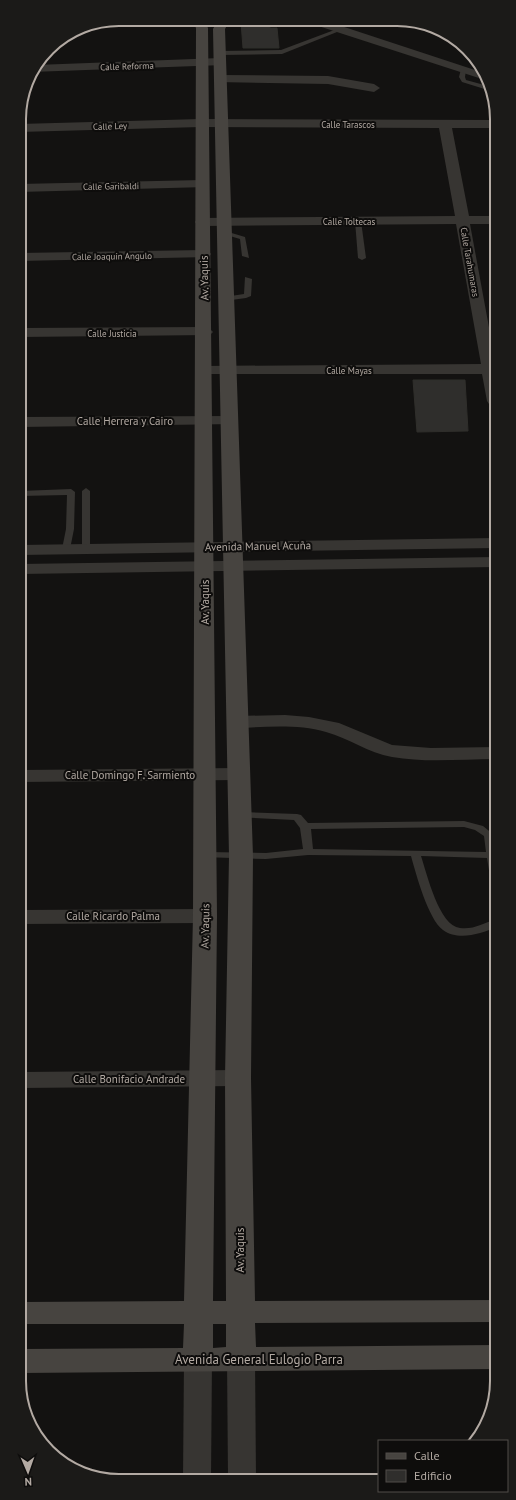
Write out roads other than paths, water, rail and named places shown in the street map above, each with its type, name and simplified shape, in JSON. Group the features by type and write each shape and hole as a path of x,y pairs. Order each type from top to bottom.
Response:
{"street":[{"name":"Av. Yaquis","path":"201,26 220,79 229,365 241,856 238,1078 242,1474"},
{"name":"Av. Yaquis","path":"198,1359 201,1078 205,916 203,365 205,332 200,123 221,26"},
{"path":"340,26 472,64"},
{"path":"340,26 480,76"},
{"name":"Calle Reforma","path":"41,69 214,59"},
{"path":"220,79 328,80 374,88"},
{"name":"Calle Tarascos","path":"200,123 490,124"},
{"name":"Calle Ley","path":"26,128 200,123"},
{"name":"Calle Tarahumaras","path":"445,124 490,353"},
{"name":"Calle Garibaldi","path":"26,188 202,184"},
{"name":"Calle Toltecas","path":"203,217 224,222 358,221 462,216 490,212"},
{"name":"Calle Toltecas","path":"224,222 462,216 490,219"},
{"name":"Calle Joaquín Angulo","path":"26,258 204,254"},
{"name":"Calle Justicia","path":"26,334 205,332"},
{"name":"Calle Mayas","path":"203,365 490,363"},
{"name":"Calle Herrera y Cairo","path":"26,422 230,421"},
{"name":"Avenida Manuel Acuña","path":"234,556 490,543"},
{"name":"Avenida Manuel Acuña","path":"26,550 86,549 204,556 490,562"},
{"name":"Avenida Manuel Acuña","path":"26,569 204,556"},
{"path":"238,722 311,723 333,728 364,742 390,751 422,753 490,753"},
{"name":"Calle Domingo F. Sarmiento","path":"26,776 239,774"},
{"name":"Calle Ricardo Palma","path":"26,917 205,916"},
{"name":"Calle Bonifacio Andrade","path":"26,1080 238,1078"},
{"path":"26,1313 490,1311"},
{"name":"Avenida General Eulogio Parra","path":"26,1361 490,1357"},
{"path":"196,1474 198,1359"}],"lane":[{"path":"214,59 282,52 335,26"},
{"path":"463,70 462,77 464,80 484,87"},
{"path":"358,221 362,258"},
{"path":"224,222 243,238 246,256"},
{"path":"227,299 246,296 248,294 248,279"},
{"path":"86,491 86,549"},
{"path":"26,493 71,492 70,530 66,549"},
{"path":"240,815 293,816 304,821 306,826 308,852"},
{"path":"306,826 464,824 479,828 489,835 490,842"},
{"path":"205,855 241,856 308,852 490,855"},
{"path":"415,853 437,915 446,927 461,932 482,930 490,926"}]}
